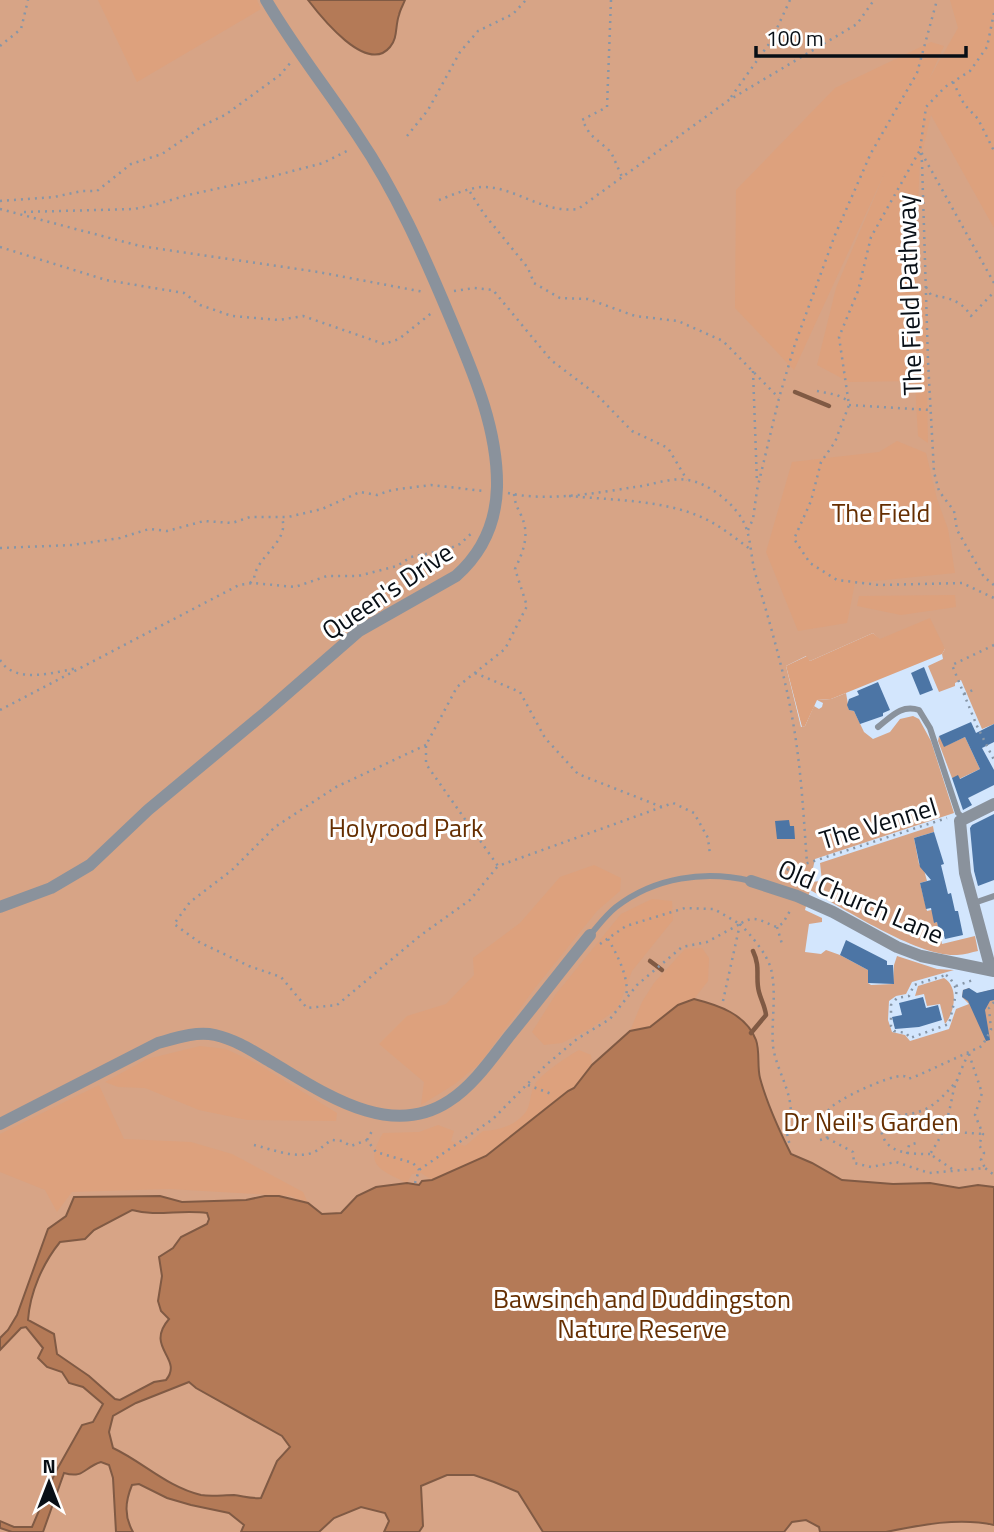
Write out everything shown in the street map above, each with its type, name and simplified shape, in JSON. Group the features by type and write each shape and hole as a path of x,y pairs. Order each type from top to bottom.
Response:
{"street":[{"name":"Queen's Drive","path":"0,907 51,888 90,865 148,810 359,631 456,576 469,564 489,531 497,490 493,442 481,398 411,225 362,142 298,52 266,0"},
{"path":"993,970 965,873 962,820 994,804"},
{"name":"Old Church Lane","path":"751,881 797,896 920,956 993,970"},
{"path":"0,1125 148,1048 183,1035 214,1035 245,1046 344,1104 401,1117 426,1112 449,1101 490,1060 590,935"}],"lane":[{"path":"878,727 897,711 919,709 930,728 962,820"},
{"path":"590,935 615,908 660,884 699,876 724,876 751,881"},
{"path":"974,903 994,896"}],"path":[{"path":"0,46 21,29 28,0"},
{"path":"407,136 428,110 443,81 478,31 513,13 526,0"},
{"path":"611,0 607,107 582,120 590,134 611,152 622,177"},
{"path":"729,100 771,41 790,0"},
{"path":"439,200 482,187 565,211 578,209 729,100 857,24 874,0"},
{"path":"748,530 753,519 757,490 779,398 795,344 840,223 871,153 917,73 937,0"},
{"name":"The Field Pathway","path":"994,13 987,47 970,71 953,82 926,107 920,150 934,472 939,491 954,511 957,530 984,577 994,585"},
{"path":"0,201 97,191 131,164 162,154 263,89 280,75 298,52"},
{"path":"953,82 964,104 978,119 994,151"},
{"path":"20,212 134,209 154,205 323,163 362,142"},
{"path":"920,150 994,283"},
{"path":"920,150 871,237 858,291 839,337 849,403 835,442 821,462 811,501 794,539 810,563 837,580 879,585 962,583 994,598"},
{"path":"469,190 484,214 528,268 534,283 560,298 588,299 635,316 678,321 723,341 779,398"},
{"path":"0,209 20,212 140,246 318,272 442,299"},
{"path":"0,247 106,280 184,293 201,305 232,316 279,320 303,316 384,344 399,340 442,299 458,289 493,290 551,360 597,395 632,431 668,448 687,480"},
{"path":"926,285 931,295 963,304 971,316 994,292"},
{"path":"752,371 757,490"},
{"path":"817,391 837,395 849,403 930,410"},
{"path":"562,495 636,487 667,480 687,480 706,486 735,508 748,530 751,559 776,644 796,742 807,863"},
{"path":"0,548 72,545 120,538 149,529 167,531 204,521 232,523 250,517 282,518 322,509 360,492 377,495 392,490 431,485 469,491 497,490"},
{"path":"498,866 426,764 426,746 457,687 505,649 527,606 515,569 525,548 526,531 515,506 514,494 562,495 664,506 686,511 715,523 751,550"},
{"path":"250,583 262,559 280,537 285,526 282,518"},
{"path":"0,710 228,591 250,583 295,587 327,576 358,576 397,566 411,557 446,550 460,544 474,531 489,531"},
{"path":"994,645 953,665 977,726 994,760"},
{"path":"0,660 15,672 28,674 50,674 84,667"},
{"path":"475,673 520,692 545,738 578,774 662,807"},
{"path":"964,694 973,690"},
{"path":"426,746 336,787 275,827 232,870 190,902 174,924 199,942 281,977 307,1008 337,1005 421,934 470,900 498,866 673,803 694,813 708,838 710,855"},
{"name":"The Vennel","path":"780,872 949,817 962,820"},
{"path":"777,927 783,923 795,900"},
{"path":"590,935 600,944 626,926 685,908 714,909 740,924 763,954 771,970 774,1049 790,1104 791,1120 786,1131 790,1146"},
{"path":"415,1183 419,1170 493,1119 546,1065 577,1039 610,1019 636,985 682,947 707,942 740,924 759,918 777,927 782,944"},
{"path":"723,1001 740,924"},
{"path":"608,939 626,979 626,999"},
{"path":"946,975 957,990 954,1010 947,1026 910,1038 906,1033 894,1031 891,1026 891,1005 897,998 909,996 914,985 946,975"},
{"path":"827,1139 827,1113 836,1102 891,1078 904,1076 908,1079 919,1075 982,1046 991,1030 989,1008 994,1002"},
{"path":"930,1154 953,1106 953,1091 969,1051"},
{"path":"969,1051 982,1093 975,1115 983,1135 979,1145 984,1153 981,1160 985,1168 994,1175"},
{"path":"954,1170 930,1154 889,1147 882,1138 881,1129 892,1116 922,1111 941,1098 959,1078"},
{"path":"528,1085 554,1095"},
{"path":"945,1127 956,1132 983,1135"},
{"path":"254,1144 280,1153 291,1152 305,1156 318,1151 332,1140 351,1146 367,1140 372,1130"},
{"path":"820,1140 827,1139 851,1150 852,1160 871,1167 896,1162 929,1173 985,1168"},
{"path":"367,1140 376,1152 413,1163 419,1170"},
{"path":"907,1151 920,1142"}],"green space":[{"name":"Holyrood Park","path":"0,0 994,0 994,724 982,729 961,680 955,683 955,686 939,692 928,666 943,659 945,649 879,639 873,633 810,661 806,656 786,666 801,727 805,726 814,706 819,709 822,707 823,703 817,700 831,699 846,693 849,710 854,711 864,732 873,739 890,732 900,719 913,716 919,719 931,741 954,813 815,859 810,882 822,881 820,863 933,826 934,832 914,838 919,864 927,881 920,883 927,911 947,906 934,923 937,922 942,944 975,936 978,951 957,955 941,954 922,948 882,930 810,890 805,910 822,918 822,922 809,924 805,952 821,954 826,950 840,955 870,971 868,983 871,985 893,984 897,956 937,969 954,970 912,982 906,994 889,1001 888,1020 892,1032 905,1035 910,1041 949,1029 956,1009 969,1004 962,997 963,990 969,988 975,994 994,989 994,1532 0,1532"},
{"path":"98,0 257,0 261,9 137,82"},
{"path":"950,0 994,0 994,228 931,115 920,162 914,276 925,297 928,443 918,436 915,381 849,382 817,365 836,288 886,170 794,370 735,308 736,190 835,88 931,42 944,46 929,79 958,28"},
{"name":"The Field","path":"897,441 926,453 937,499 948,529 955,573 855,583 847,623 798,631 766,552 792,462 879,452"},
{"path":"955,595 956,607 901,615 857,606 859,596"},
{"path":"930,618 945,649 942,654 831,699 817,700 805,726 802,727 786,666 807,656 810,661 873,633 880,639"},
{"path":"939,736 945,746 965,737 980,769 959,779 952,778 938,741"},
{"path":"594,865 621,878 620,891 597,911 535,988 480,1063 455,1084 421,1105 424,1082 379,1044 407,1016 446,1004 474,975 473,958 520,923 560,877"},
{"path":"652,899 672,901 673,920 632,971 618,1008 591,1028 562,1043 544,1045 532,1032 556,994 621,914"},
{"path":"702,948 709,958 708,981 694,999 678,1005 650,1027 630,1031 642,1002 654,983 685,949"},
{"path":"944,978 954,993 951,1013 945,1024 940,1004 927,1006 924,994 915,996 918,986"},
{"path":"200,1046 226,1049 256,1063 337,1113 336,1121 247,1120 199,1110 145,1088 118,1087 105,1082 147,1059"},
{"path":"579,1050 591,1055 592,1065 574,1089 486,1156 432,1180 421,1173 412,1174 407,1183 377,1165 375,1152 383,1133 419,1132 438,1125 454,1131 451,1141 465,1146 483,1131 495,1130 513,1123 527,1110 533,1087 538,1080"},
{"path":"99,1085 124,1139 191,1142 232,1154 303,1192 308,1203 290,1196 169,1189 72,1192 57,1212 45,1190 0,1172 0,1134"}],"shaded area":[{"path":"308,0 405,0 399,13 393,43 380,54 369,54 345,40"},
{"name":"Bawsinch and Duddingston Nature Reserve","path":"694,999 730,1012 745,1023 756,1040 763,1088 791,1154 842,1180 893,1184 930,1183 959,1188 978,1185 994,1187 994,1525 953,1522 886,1532 820,1532 819,1527 806,1520 792,1522 784,1532 543,1532 518,1492 474,1475 447,1475 421,1486 423,1526 419,1532 384,1532 389,1521 385,1513 361,1507 334,1518 319,1532 241,1532 244,1525 229,1513 167,1498 139,1484 132,1485 127,1503 128,1520 133,1532 116,1532 113,1478 109,1465 101,1462 76,1475 64,1473 43,1532 12,1532 0,1528 0,1521 14,1527 32,1527 55,1473 82,1425 93,1422 103,1404 83,1387 69,1383 62,1372 47,1367 38,1358 43,1348 26,1327 21,1328 0,1350 0,1338 17,1315 48,1229 66,1216 74,1197 160,1196 182,1202 279,1196 308,1203 322,1214 341,1213 357,1196 376,1187 407,1183 419,1185 422,1181 432,1180 486,1156 574,1088 592,1065 630,1031 650,1027 678,1005","holes":["132,1210 151,1213 207,1213 209,1219 207,1224 181,1237 173,1248 159,1257 162,1276 158,1301 161,1311 169,1319 162,1329 161,1338 171,1365 170,1372 166,1380 154,1382 120,1400 115,1399 89,1376 57,1354 54,1334 28,1320 38,1278 60,1242 85,1239 94,1230","189,1382 282,1436 290,1447 277,1461 261,1498 205,1496 189,1491 113,1448 109,1432 113,1416 136,1403"]}],"building":[{"path":"924,667 933,690 920,695 911,673"},
{"path":"878,682 890,710 883,713 883,716 860,724 854,711 849,710 849,699 859,695 857,691"},
{"path":"971,722 976,733 994,724 994,742 982,748 994,770 994,785 968,798 972,805 963,810 952,778 958,775 960,779 980,769 965,737 944,747 939,736"},
{"path":"994,814 994,880 978,886 970,828"},
{"path":"789,820 790,826 794,826 795,839 777,839 775,821"},
{"path":"934,832 944,864 941,865 948,894 951,893 955,911 958,911 963,935 945,939 943,932 939,933 937,922 934,923 931,908 926,909 920,883 931,880 920,867 914,838"},
{"path":"846,940 887,961 887,965 893,965 894,984 868,983 868,970 840,955"},
{"path":"969,988 977,993 994,989 994,1000 990,1001 985,1010 990,1040 986,1041 968,1001 962,997 963,990"},
{"path":"923,997 926,1008 938,1005 942,1020 919,1027 895,1029 892,1017 902,1015 899,1003"}],"waterway":[{"path":"795,392 829,406"},
{"path":"751,1033 766,1015 759,992 757,962 753,951"},
{"path":"650,961 662,970"}],"park label":[{"name":"Dr Neil's Garden","path":"871,1121"}]}
